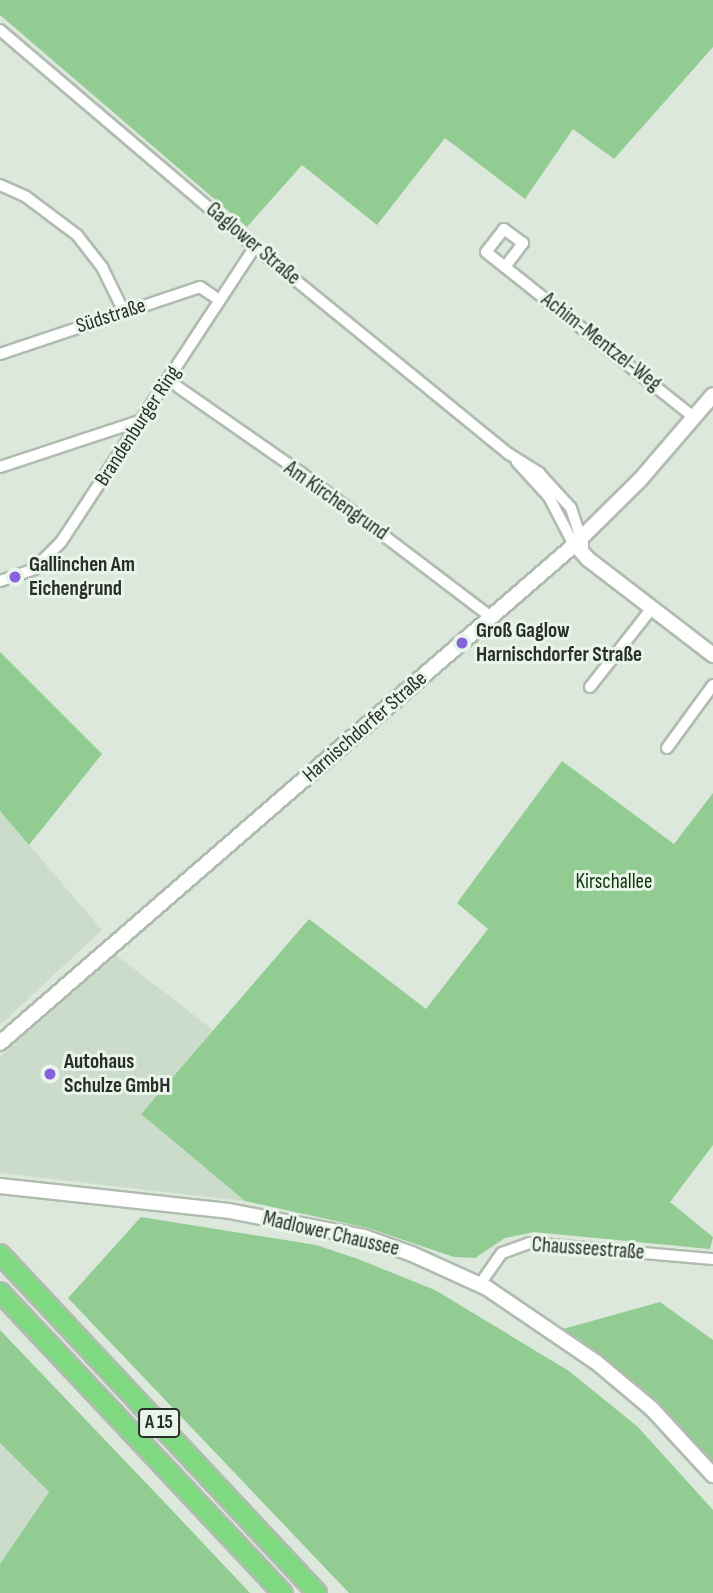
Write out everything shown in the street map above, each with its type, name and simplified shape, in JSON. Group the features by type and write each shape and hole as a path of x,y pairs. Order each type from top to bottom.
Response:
{"highway":[{"name":"A 15","path":"0,1254 317,1593"},
{"name":"A 15","path":"0,1292 283,1593"}],"street":[{"name":"Gaglower Straße","path":"0,30 255,247 509,454 549,497 580,547"},
{"path":"0,185 25,196 77,235 107,275 124,312"},
{"name":"Brandenburger Ring","path":"0,581 24,574 48,559 255,247"},
{"name":"Achim-Mentzel-Weg","path":"505,267 695,418"},
{"name":"Südstraße","path":"0,354 200,287 219,300"},
{"name":"Am Kirchengrund","path":"178,387 300,472 492,618"},
{"name":"Harnischdorfer Straße","path":"0,1043 492,618 580,547 713,396"},
{"path":"0,467 142,420"},
{"path":"580,547 652,608 713,654"},
{"path":"590,687 652,608"},
{"path":"667,748 713,685"},
{"name":"Madlower Chaussee","path":"0,1186 229,1212 314,1226 402,1251 480,1284 596,1362 652,1409 713,1475"},
{"name":"Chausseestraße","path":"480,1284 502,1253 529,1243 713,1259"}],"shaded area":[{"path":"0,811 102,930 0,1025"},
{"path":"115,954 213,1030 141,1114 245,1201 0,1173 0,1057"},
{"path":"0,1443 49,1492 0,1564"}],"green space":[{"path":"0,0 713,0 713,47 614,159 573,129 525,199 445,138 377,225 302,165 247,227 0,15"},
{"path":"0,652 102,754 29,845 0,811"},
{"name":"Kirschallee","path":"562,761 674,844 713,793 713,1145 670,1202 713,1237 710,1249 534,1232 505,1238 475,1258 454,1257 368,1228 245,1201 141,1114 309,919 426,1009 488,929 457,903"},
{"path":"141,1217 316,1245 358,1259 435,1290 569,1371 638,1427 713,1510 713,1593 349,1593 68,1298"},
{"path":"660,1302 713,1340 713,1463 657,1406 563,1329"},
{"path":"0,1330 250,1593 0,1593 0,1564 49,1492 0,1443"}],"place":[{"name":"Gallinchen Am Eichengrund","path":"15,577"},
{"name":"Groß Gaglow Harnischdorfer Straße","path":"462,643"},
{"name":"Autohaus Schulze GmbH","path":"50,1074"}]}
